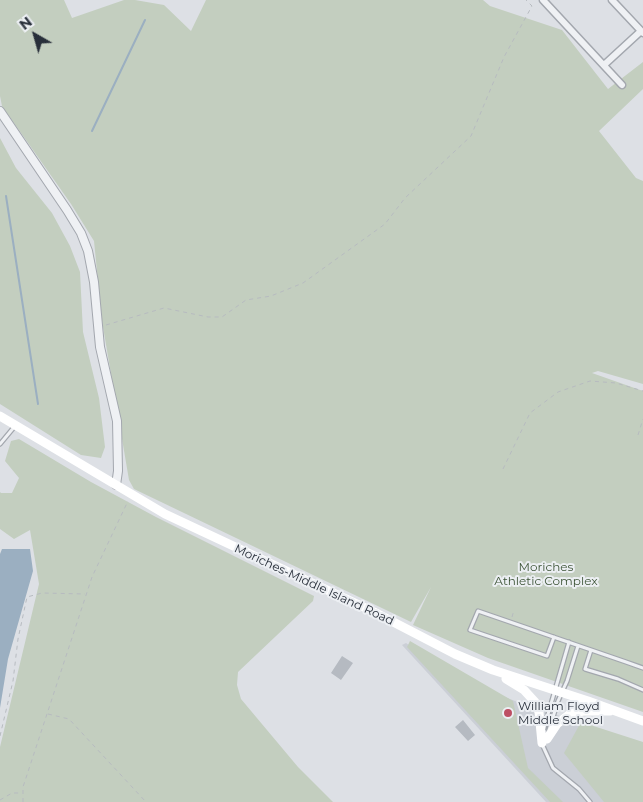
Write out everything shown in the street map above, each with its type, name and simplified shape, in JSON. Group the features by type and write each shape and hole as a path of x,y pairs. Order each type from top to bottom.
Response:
{"main road":[{"name":"Moriches-Middle Island Road","path":"0,416 130,494 190,527 374,612 455,654 493,670 643,721"},
{"path":"493,670 524,690 535,702 545,741"},
{"path":"545,741 561,720 574,713 588,710 620,712"}],"street":[{"path":"543,0 622,85"},
{"path":"604,65 642,32 612,0"},
{"path":"0,111 60,199 84,239 92,266 102,355 117,421 116,485"}],"lane":[{"path":"0,444 15,426"},
{"path":"554,637 547,656 470,630 478,611 554,637 578,646 643,668"},
{"path":"547,756 545,741 550,728 568,642"},
{"path":"578,646 567,680 558,691 544,726 545,741 547,756 556,772 579,789 590,802"},
{"path":"591,650 585,669 618,679 643,690"}],"path":[{"path":"99,327 164,308 222,317 246,300 271,296 303,284 385,224 405,198 471,136 504,56 532,6 526,0"},
{"path":"503,469 530,413 558,392 590,380 616,383 643,391"},
{"path":"638,435 643,418"},
{"path":"23,802 23,787 86,594 130,494"},
{"path":"0,736 13,681 18,639 27,597 42,593 86,594"},
{"path":"510,622 514,610"},
{"path":"48,714 69,719 146,802"},
{"path":"0,800 12,793 23,792"}],"shaded area":[{"name":"William Floyd Middle School","path":"406,643 452,676 515,701 587,725 643,802 546,802 402,645"}],"green space":[{"name":"Moriches Athletic Complex","path":"0,0 64,0 72,18 124,0 135,0 164,5 191,31 206,0 483,0 490,6 562,30 608,89 643,62 643,89 599,131 636,178 643,181 643,384 598,371 592,373 643,391 643,712 488,658 413,625 431,587 411,622 134,489 129,480 102,321 94,241 71,204 2,106 0,96"},
{"path":"0,138 16,168 52,213 70,246 80,272 83,332 99,398 105,447 101,458 81,455 0,404"},
{"path":"19,439 91,482 156,517 314,596 313,601 238,672 237,685 241,699 298,767 333,802 0,802 0,747 39,584 30,530 14,539 0,529 0,492 12,493 19,478 5,461 11,441"},
{"path":"410,641 513,701 528,768 563,802 550,802 407,647"},
{"path":"581,722 643,742 643,802 604,802 564,753"}],"water":[{"path":"2,549 30,549 33,571 8,659 0,708 0,554"}],"building":[{"path":"342,656 353,663 341,680 331,673"},
{"path":"463,720 475,735 468,741 455,727"}],"waterway":[{"path":"92,131 145,20"},
{"path":"6,196 38,404"}],"place":[{"name":"William Floyd Middle School","path":"508,713"}]}
